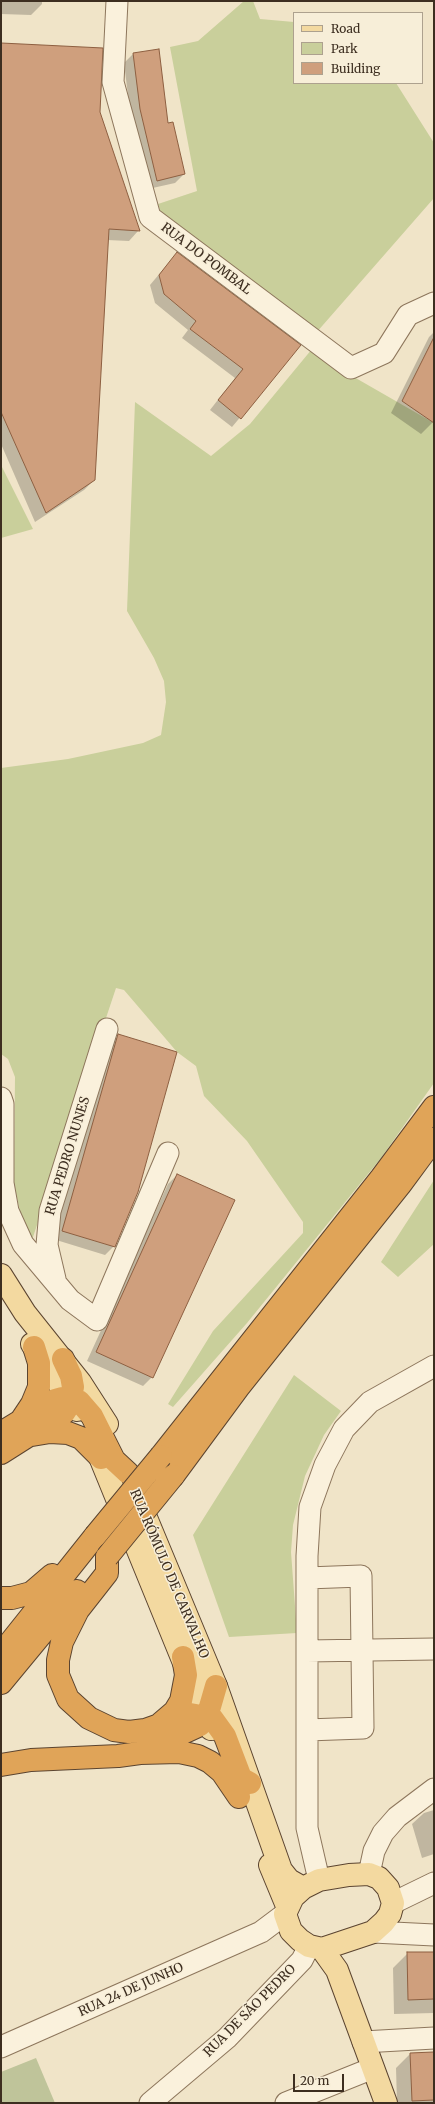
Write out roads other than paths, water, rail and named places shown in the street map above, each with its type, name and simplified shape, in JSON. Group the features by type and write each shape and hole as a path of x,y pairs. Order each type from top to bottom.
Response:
{"highway":[{"path":"1,1654 161,1456 381,1178 434,1107"},
{"path":"1,1683 173,1476 238,1388 400,1185 434,1139"},
{"path":"25,1428 39,1387 39,1363 34,1347"},
{"path":"63,1359 71,1376 71,1399"},
{"path":"1,1453 55,1400 71,1399 79,1401 85,1406 114,1460 128,1473"},
{"path":"1,1433 25,1428 68,1433 81,1438 101,1458"},
{"path":"1,1598 12,1598 31,1593 47,1580 79,1543 95,1536"},
{"path":"107,1557 106,1573 78,1610 62,1642 58,1668 62,1688 68,1699 77,1708 102,1725 114,1730 130,1732 156,1726 190,1714 207,1717"},
{"path":"156,1726 175,1711 181,1701 186,1675 183,1657"},
{"path":"140,1753 194,1728 207,1717 216,1686"},
{"path":"1,1765 31,1760 179,1752 198,1756 210,1762 244,1790"}],"main road":[{"name":"RUA RÓMULO DE CARVALHO","path":"1,1275 25,1313 63,1359 108,1426 216,1686 244,1790 288,1917"},
{"name":"RUA RÓMULO DE CARVALHO","path":"1,1288 14,1318 71,1399 101,1458 207,1717 244,1790 281,1870 289,1880 311,1884"},
{"path":"316,1947 364,1935 384,1922 390,1901 379,1878 369,1874 349,1875 311,1884 293,1897 288,1917 300,1940 316,1947 337,1970 386,2103"},
{"path":"337,1970 364,1935"}],"street":[{"name":"RUA DO POMBAL","path":"117,1 113,82 150,217 351,368 384,353 408,315 434,303"},
{"name":"RUA PEDRO NUNES","path":"56,1284 47,1245 50,1210 107,1029"},
{"path":"1,1098 3,1104 3,1183 8,1211 23,1244 70,1300 97,1320 168,1153"},
{"path":"311,1884 307,1828 307,1578 310,1507 325,1465 344,1429 370,1402 434,1366"},
{"path":"307,1578 361,1576 364,1728 307,1730"},
{"path":"307,1651 434,1649"},
{"path":"369,1874 374,1851 382,1833 398,1817 434,1789"},
{"path":"411,1935 397,1926 390,1901 431,1884"},
{"name":"RUA 24 DE JUNHO","path":"1,2047 261,1932 288,1917"},
{"path":"364,1935 434,1935"},
{"name":"RUA DE SÃO PEDRO","path":"150,2103 227,2038 316,1947"},
{"path":"363,2042 434,2038"},
{"path":"286,2103 373,2068"}]}
